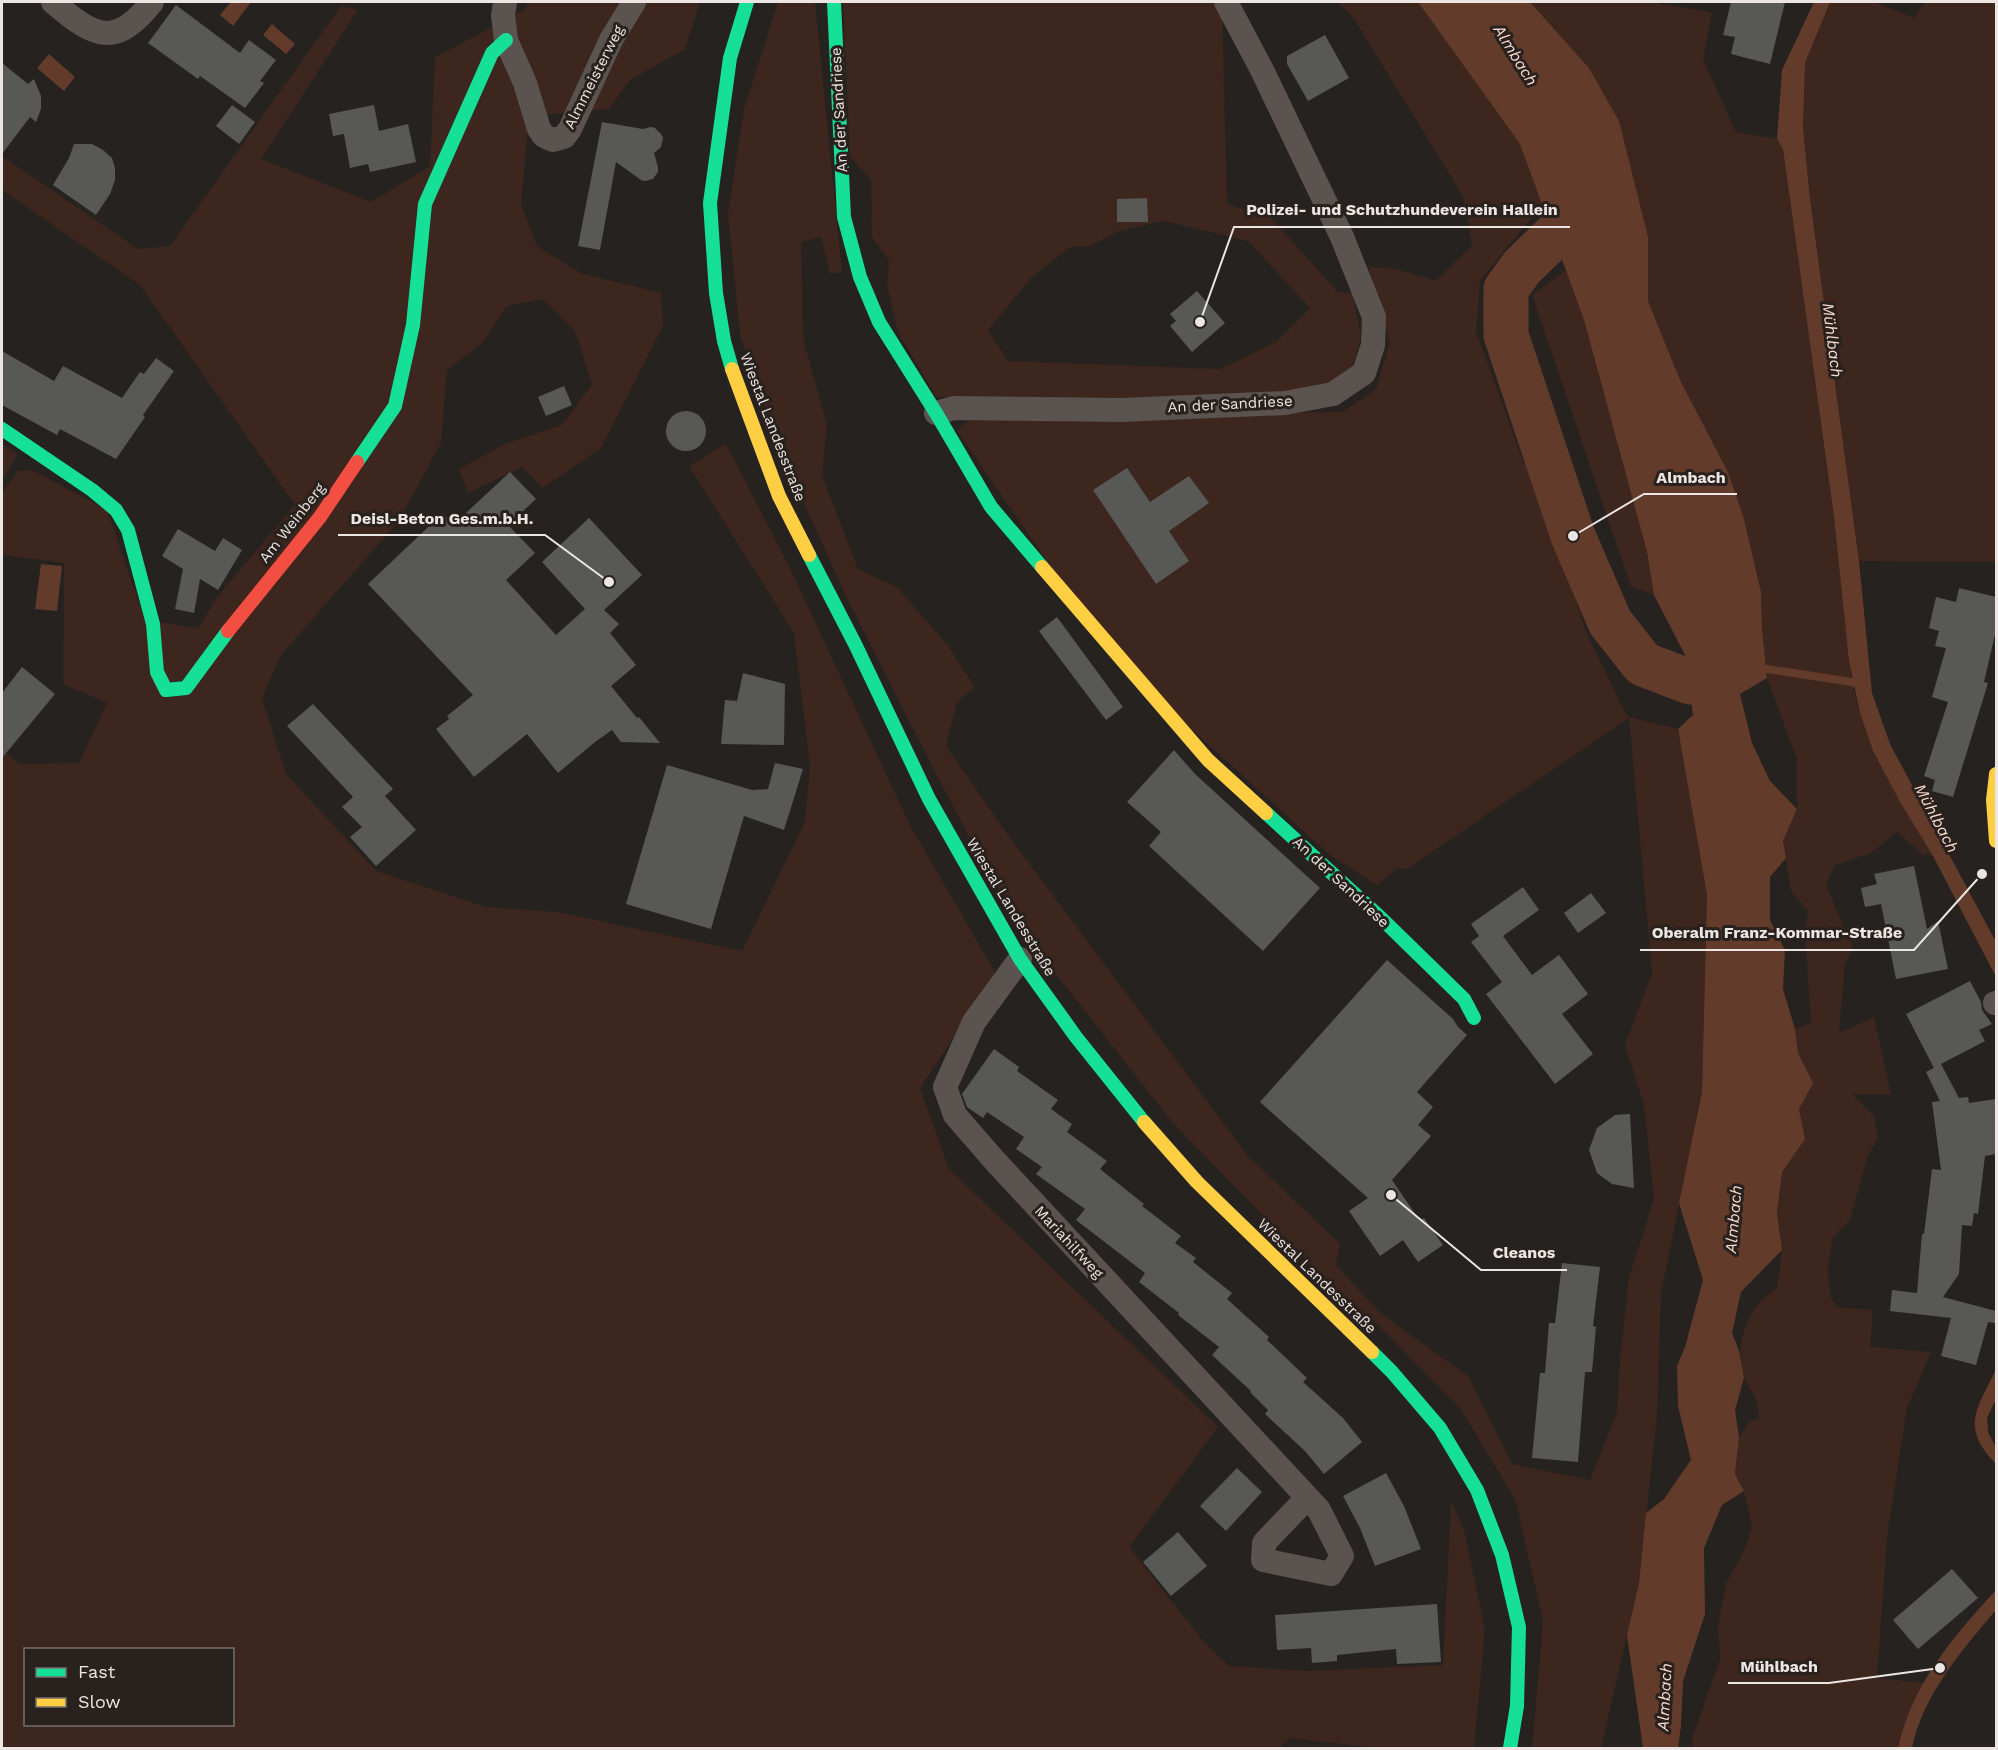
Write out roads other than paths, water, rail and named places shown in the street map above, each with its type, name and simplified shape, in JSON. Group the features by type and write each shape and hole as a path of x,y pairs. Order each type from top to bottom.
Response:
{"street":[{"path":"53,2 70,16 97,31 111,34 121,31 137,20 152,2"},
{"name":"Almmeisterweg","path":"505,2 503,15 506,40 525,83 539,129 544,136 553,140 564,137 570,129 610,40 634,2"},
{"name":"Wiestal Landesstraße","path":"747,2 730,58 710,203 716,293 724,341 738,387 779,496 855,644 929,799 1020,959 1129,1105 1197,1182 1392,1372 1440,1428 1477,1490 1502,1555 1519,1627 1517,1706 1509,1749"},
{"name":"An der Sandriese","path":"834,2 844,217 860,277 879,322 991,507 1208,760 1382,919 1464,999 1474,1018"},
{"name":"An der Sandriese","path":"936,413 954,408 1121,410 1285,403 1333,394 1364,373 1373,345 1374,317 1342,237 1262,70 1226,2"},
{"name":"Am Weinberg","path":"2,429 92,490 116,510 128,530 153,624 157,672 166,690 186,688 236,620 320,517 395,406 413,325 424,204 492,53 506,40"},
{"path":"1996,774 1993,800 1996,841"},
{"name":"Mariahilfweg","path":"1020,959 974,1022 945,1087 955,1115 1011,1179 1307,1498"}],"water":[{"path":"231,2 251,2 233,26 220,15"},
{"path":"1418,2 1530,2 1589,68 1619,121 1648,237 1648,301 1681,382 1727,470 1743,515 1761,592 1767,678 1740,694 1752,743 1770,781 1797,809 1783,841 1786,858 1770,877 1770,920 1785,950 1783,989 1795,1029 1798,1053 1813,1083 1799,1109 1805,1139 1782,1172 1777,1213 1782,1250 1741,1292 1732,1333 1739,1351 1744,1378 1735,1410 1739,1437 1735,1474 1744,1491 1722,1505 1704,1548 1705,1614 1683,1681 1678,1748 1643,1748 1627,1635 1639,1583 1646,1513 1664,1499 1691,1460 1678,1406 1677,1366 1685,1347 1703,1280 1679,1203 1702,1092 1707,895 1678,729 1693,715 1685,655 1654,595 1647,552 1584,320 1520,144"},
{"path":"1814,2 1830,2 1805,63 1803,127 1810,199 1859,561 1872,693 1890,744 1996,942 1996,977 1933,856 1900,802 1873,751 1860,713 1849,661 1834,517 1783,149 1777,139 1782,70"},
{"path":"272,24 295,44 286,54 263,35"},
{"path":"49,54 75,77 64,91 37,68"},
{"path":"41,564 62,566 57,611 35,609"},
{"path":"1996,1369 1996,1399 1987,1418 1988,1432 1996,1448 1996,1464 1978,1439 1975,1418"},
{"path":"1996,1590 1996,1610 1957,1657 1934,1692 1917,1728 1912,1748 1898,1748 1904,1725 1924,1682 1950,1644"}],"waterway":[{"name":"Almbach","path":"1593,207 1554,236 1522,267 1506,289 1506,335 1573,536 1610,622 1643,664 1690,682 1718,683"},
{"name":"Mühlbach","path":"1756,669 1852,682 1862,687"}],"place":[{"name":"Polizei- und Schutzhundeverein Hallein","path":"1200,322"},
{"name":"Almbach","path":"1573,536"},
{"name":"Deisl-Beton Ges.m.b.H.","path":"609,582"},
{"name":"Oberalm Franz-Kommar-Straße","path":"1982,874"},
{"name":"Cleanos","path":"1391,1195"},
{"name":"Mühlbach","path":"1940,1668"}]}
